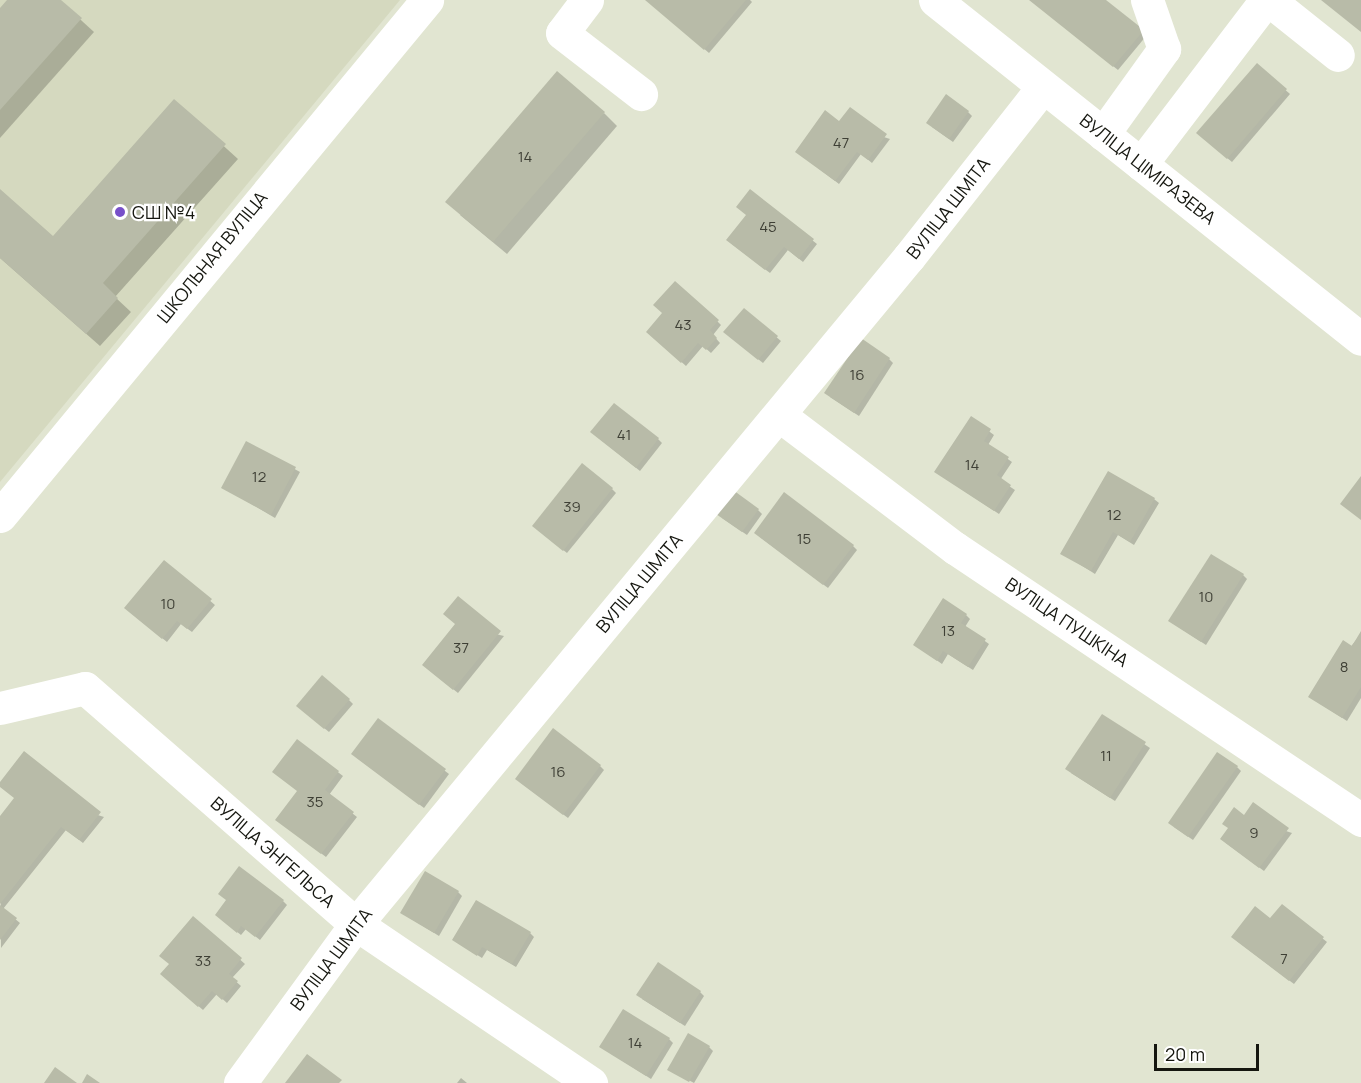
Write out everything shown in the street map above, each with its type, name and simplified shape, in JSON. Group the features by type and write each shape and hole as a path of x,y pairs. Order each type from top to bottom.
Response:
{"street":[{"name":"ШКОЛЬНАЯ ВУЛІЦА","path":"0,516 427,0"},
{"path":"587,0 562,33 641,94"},
{"name":"ВУЛІЦА ЦІМІРАЗЕВА","path":"935,0 1361,339"},
{"path":"1103,134 1164,49 1147,0"},
{"path":"1141,164 1267,0 1338,55"},
{"name":"ВУЛІЦА ШМІТА","path":"240,1083 356,924 779,415 1043,87"},
{"name":"ВУЛІЦА ПУШКІНА","path":"779,415 955,548 1361,820"},
{"name":"ВУЛІЦА ЭНГЕЛЬСА","path":"0,708 85,688 356,924 572,1078"}],"shaded area":[{"path":"0,0 400,0 0,482"}],"building":[{"path":"7,0 61,0 82,18 0,110 0,8"},
{"path":"645,0 746,0 704,50"},
{"path":"1029,0 1106,0 1144,30 1113,67"},
{"path":"1321,0 1361,0 1361,32"},
{"path":"1257,63 1287,89 1227,159 1196,133"},
{"path":"557,71 605,112 493,242 445,202"},
{"path":"946,94 969,111 949,139 926,123"},
{"name":"СШ №4","path":"174,99 226,144 103,283 118,298 86,334 0,258 0,189 53,236"},
{"path":"850,107 887,134 868,160 857,152 835,181 795,152 825,110 839,121"},
{"path":"750,189 814,239 799,259 784,247 765,270 726,240 746,215 736,207"},
{"path":"675,281 719,320 710,330 717,338 706,350 698,343 681,363 646,332 662,313 653,305"},
{"path":"744,308 778,336 758,360 723,332"},
{"path":"861,338 890,358 854,413 824,393"},
{"path":"614,403 659,438 636,468 590,432"},
{"path":"971,416 991,429 984,441 1009,457 997,475 1011,485 994,511 934,472"},
{"path":"246,441 296,467 271,515 221,488"},
{"path":"582,463 613,488 563,551 532,526"},
{"path":"1108,471 1155,498 1130,542 1113,532 1091,571 1060,554"},
{"path":"1361,476 1361,520 1340,504"},
{"path":"733,490 759,509 742,532 716,514"},
{"path":"784,492 854,545 823,585 754,533"},
{"path":"1211,554 1244,574 1201,642 1168,621"},
{"path":"164,560 212,599 187,629 177,621 162,639 124,608"},
{"path":"458,596 501,631 453,690 422,665 455,624 443,614"},
{"path":"943,598 967,614 961,623 986,639 968,667 943,651 937,661 913,645"},
{"path":"1361,631 1361,687 1342,718 1308,697 1343,640 1352,646"},
{"path":"322,675 350,699 324,729 296,706"},
{"path":"1102,714 1146,742 1110,798 1065,769"},
{"path":"378,718 446,769 419,805 351,754"},
{"path":"553,728 601,765 563,815 515,779"},
{"path":"297,739 339,771 325,790 354,812 321,854 275,820 297,791 272,772"},
{"path":"24,751 101,812 79,840 61,827 0,904 0,816 14,798 0,787 0,782"},
{"path":"1217,752 1238,766 1188,837 1168,823"},
{"path":"1253,802 1289,828 1259,868 1220,839 1228,828 1222,824 1234,807 1244,815"},
{"path":"239,866 284,900 255,937 241,926 237,933 215,915 226,900 218,894"},
{"path":"425,871 459,891 434,933 400,913"},
{"path":"476,900 531,932 512,964 482,947 477,956 452,940"},
{"path":"1282,904 1324,937 1289,981 1231,937 1255,906 1270,918"},
{"path":"0,905 17,918 0,940"},
{"path":"193,916 242,958 229,974 238,981 222,1000 212,991 198,1007 160,974 169,964 159,956"},
{"path":"658,962 701,991 680,1023 636,995"},
{"path":"623,1009 670,1038 646,1076 599,1047"},
{"path":"688,1033 710,1046 689,1082 667,1070"},
{"path":"307,1054 342,1080 339,1083 285,1083"},
{"path":"55,1067 77,1083 44,1083"},
{"path":"87,1074 100,1083 82,1083"}],"place":[{"name":"СШ №4","path":"120,212"}]}
